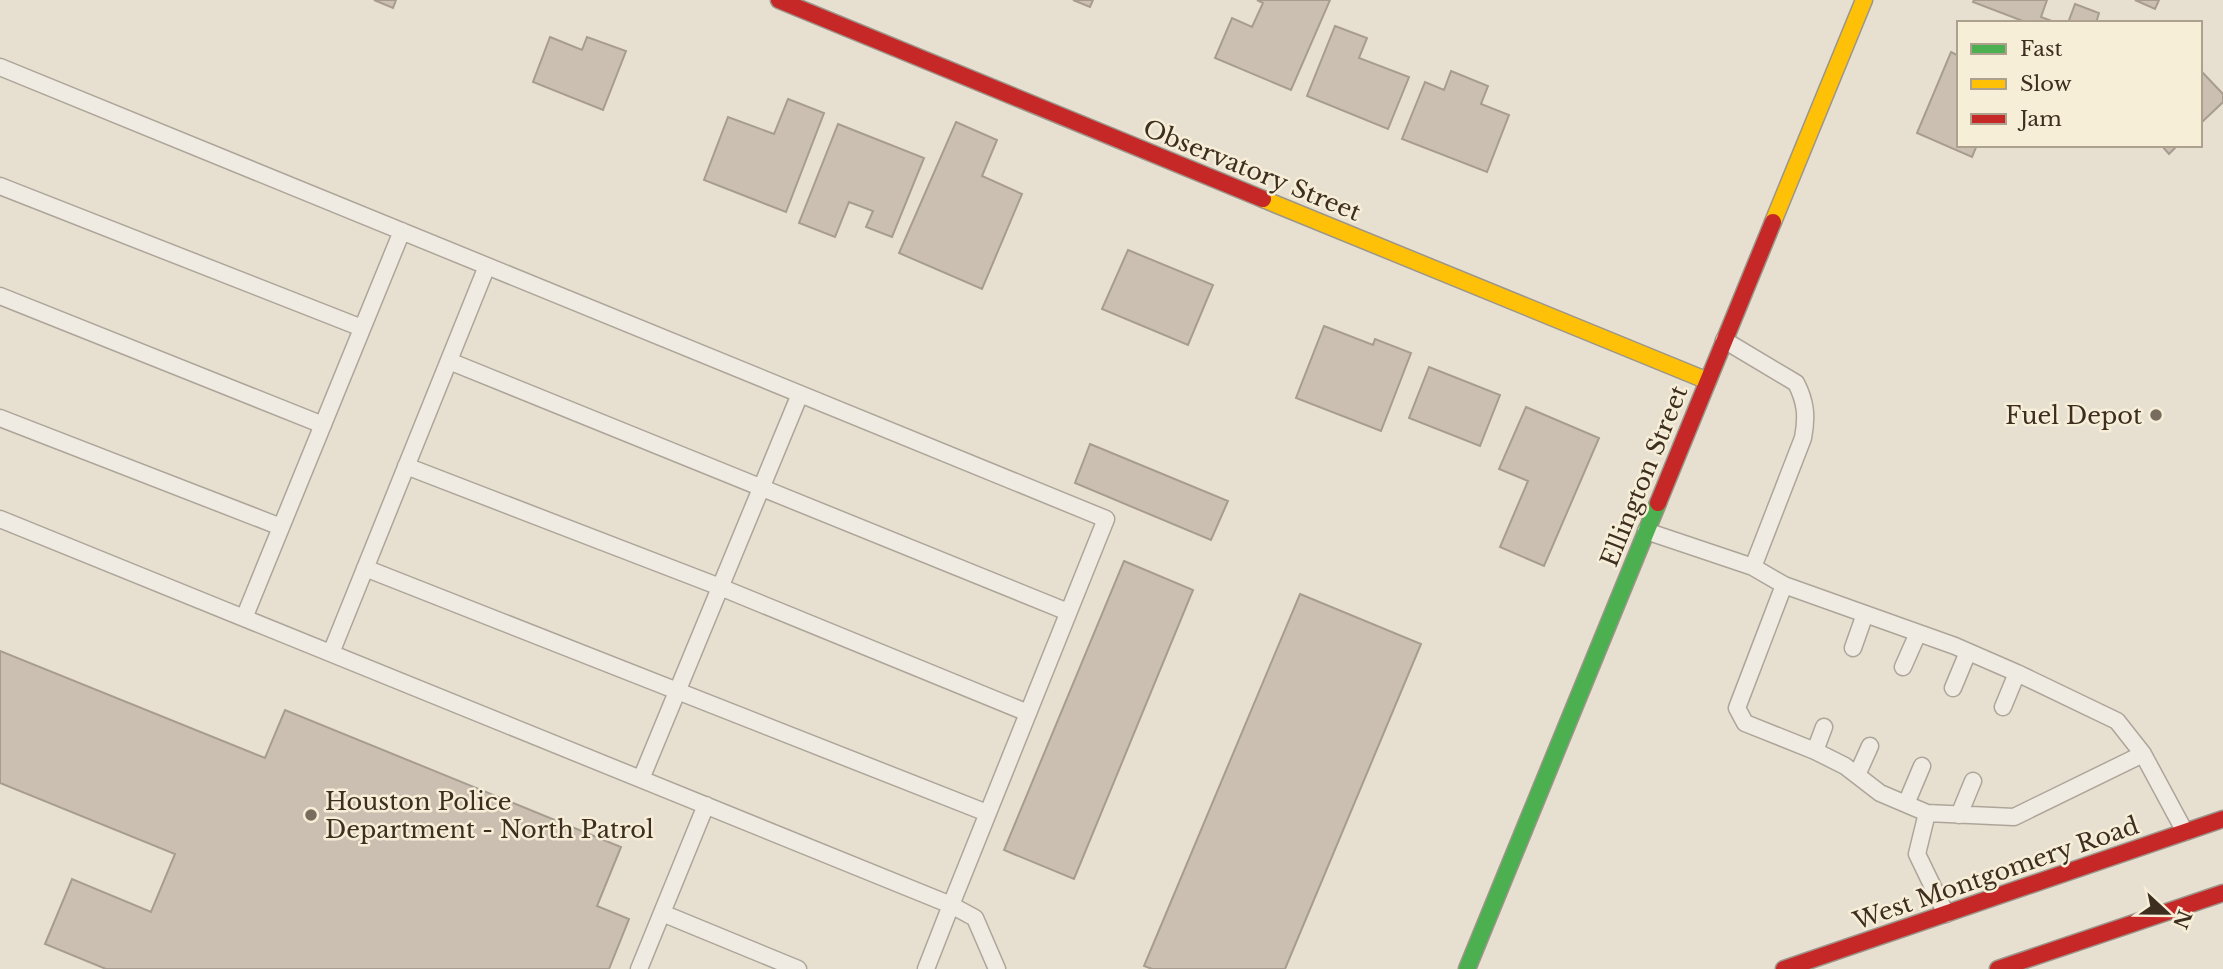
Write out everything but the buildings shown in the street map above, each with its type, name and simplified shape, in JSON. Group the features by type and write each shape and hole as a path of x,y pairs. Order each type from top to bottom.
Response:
{"street":[{"name":"Observatory Street","path":"779,0 1707,382"},
{"name":"Ellington Street","path":"1467,969 1864,0"},
{"name":"West Montgomery Road","path":"1784,969 2223,820"},
{"path":"1997,969 2070,951 2223,893"}],"lane":[{"path":"0,67 1106,519 926,969"},
{"path":"0,186 362,328"},
{"path":"244,618 402,230"},
{"path":"331,653 487,266"},
{"path":"0,296 323,425"},
{"path":"1724,340 1797,383 1807,418 1803,438 1753,567"},
{"path":"449,360 1068,612"},
{"path":"640,779 800,394"},
{"path":"0,418 281,527"},
{"path":"406,466 720,587 1028,713"},
{"path":"0,519 951,905 975,918 997,969"},
{"path":"1646,531 1753,567 1784,585 1968,652 2117,721 2143,754 2185,832"},
{"path":"365,568 987,813"},
{"path":"1784,585 1737,708 1745,723 1815,751 1857,775 1880,793 1927,813 2014,817 2143,754"},
{"path":"1853,648 1866,614"},
{"path":"1903,667 1918,633"},
{"path":"1953,688 1968,652"},
{"path":"2003,707 2017,673"},
{"path":"1815,751 1824,727"},
{"path":"1857,775 1870,746"},
{"path":"1906,804 1922,765"},
{"path":"1958,814 1973,781"},
{"path":"639,969 706,806"},
{"path":"1927,813 1917,854 1946,914"},
{"path":"662,913 798,969"}],"traffic: fast":[{"path":"1467,969 1658,503"}],"traffic: slow":[{"path":"1773,222 1864,0"},
{"path":"1263,199 1708,381"}],"traffic: jam":[{"path":"779,0 1263,199"},
{"path":"1658,503 1773,222"},
{"path":"1784,969 2223,819"},
{"path":"1998,969 2223,893"}],"place":[{"name":"Fuel Depot","path":"2156,415"},
{"name":"Houston Police Department - North Patrol","path":"311,815"}]}
